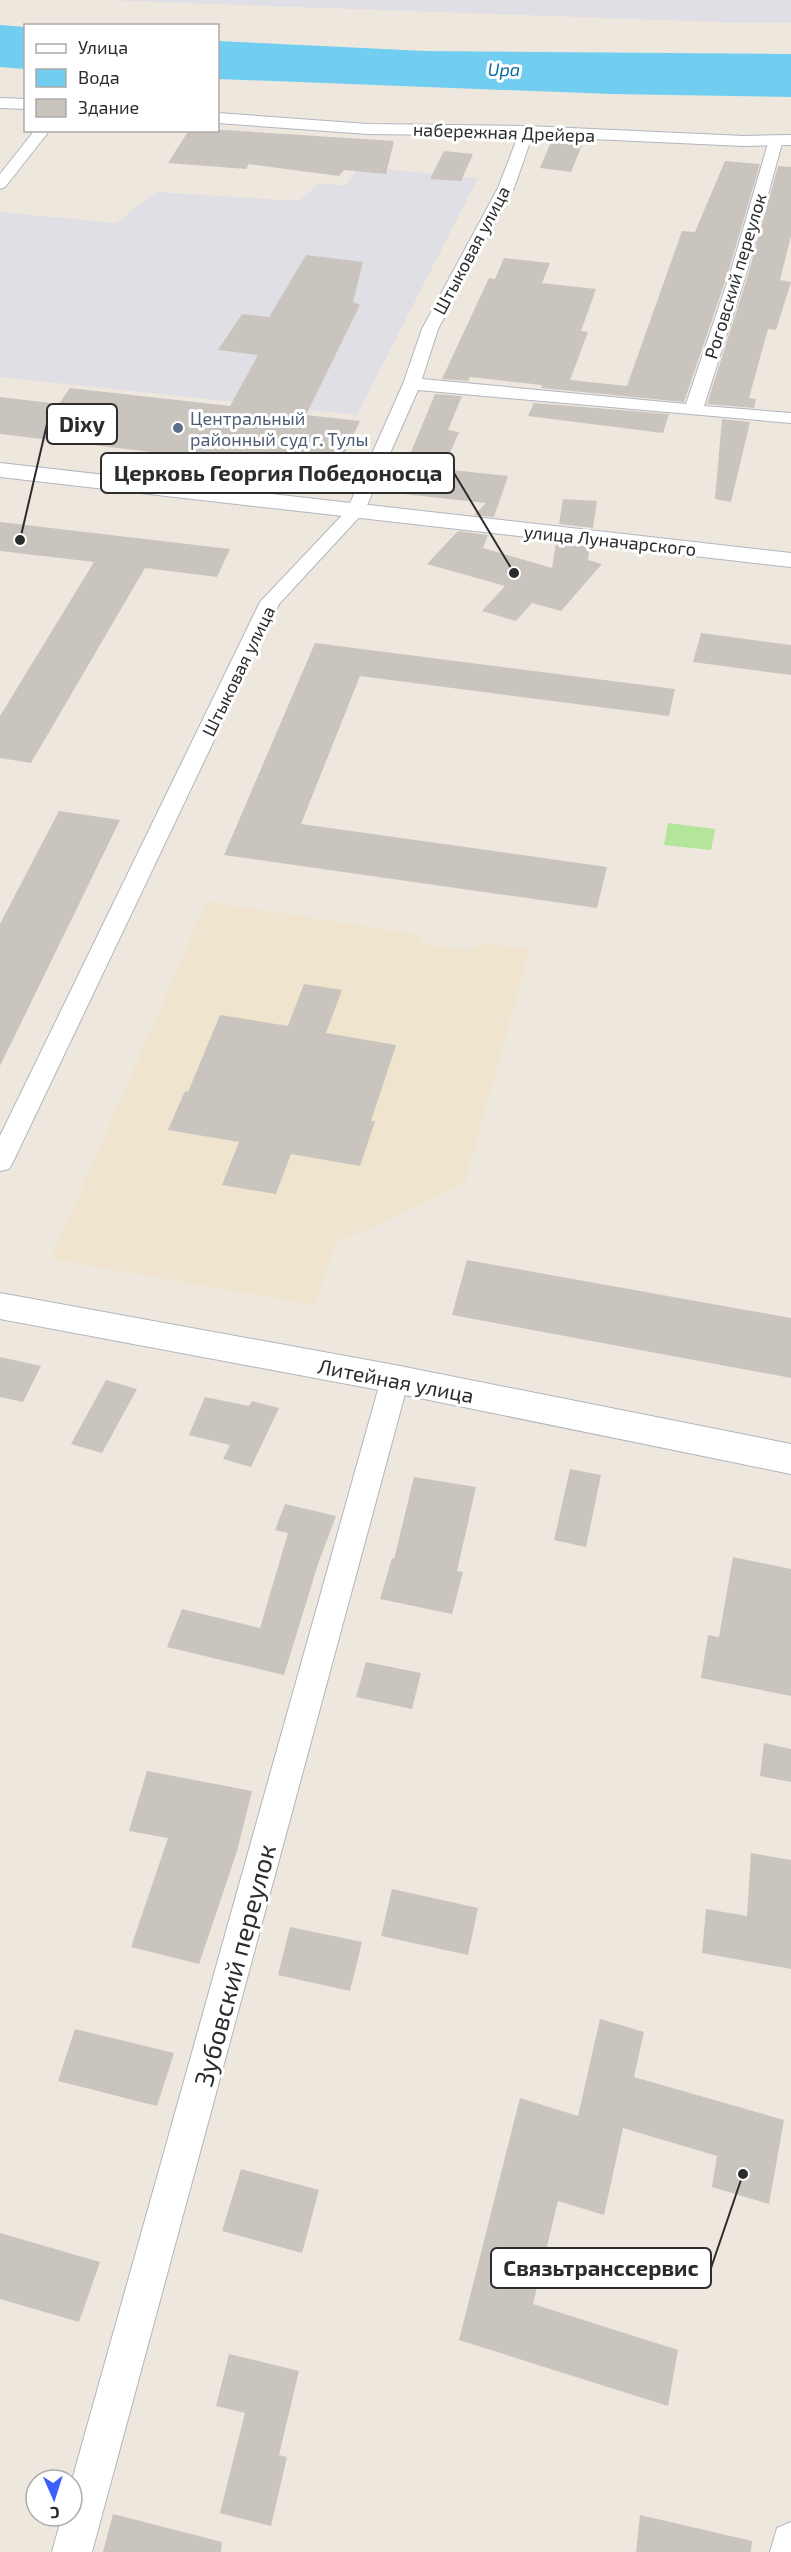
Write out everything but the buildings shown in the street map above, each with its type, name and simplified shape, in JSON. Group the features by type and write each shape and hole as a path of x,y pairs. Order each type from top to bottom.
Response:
{"main road":[{"path":"0,103 24,104"},
{"name":"набережная Дрейера","path":"219,118 368,129 527,131 720,141 783,140"},
{"name":"улица Луначарского","path":"0,470 791,560"},
{"name":"Литейная улица","path":"0,1306 395,1379 791,1459"}],"street":[{"name":"Штыковая улица","path":"0,1162 270,602 355,512 412,384 430,328 506,188 527,131"},
{"path":"0,184 41,132"},
{"name":"Роговский переулок","path":"693,411 783,140"},
{"path":"412,384 478,387 693,411 791,418"},
{"name":"Зубовский переулок","path":"72,2552 395,1379"},
{"path":"790,2552 791,2542"}],"shaded area":[{"path":"102,0 791,0 791,23 747,23"},
{"path":"360,167 478,178 357,415 0,377 0,212 116,223 156,192 299,201 320,183 344,186"},
{"path":"207,901 418,935 423,944 468,950 486,943 530,949 465,1183 335,1244 315,1305 51,1259"}],"green space":[{"path":"668,823 715,829 711,850 664,845"}],"water":[{"path":"0,25 24,27 24,69 0,67"},
{"name":"Upa","path":"219,41 425,51 791,54 791,97 611,94 219,79"}],"place":[{"name":"Центральный районный суд г. Тулы","path":"178,428"},
{"name":"Dixy","path":"20,540"},
{"name":"Церковь Георгия Победоносца","path":"514,573"},
{"name":"Связьтранссервис","path":"743,2174"}]}
